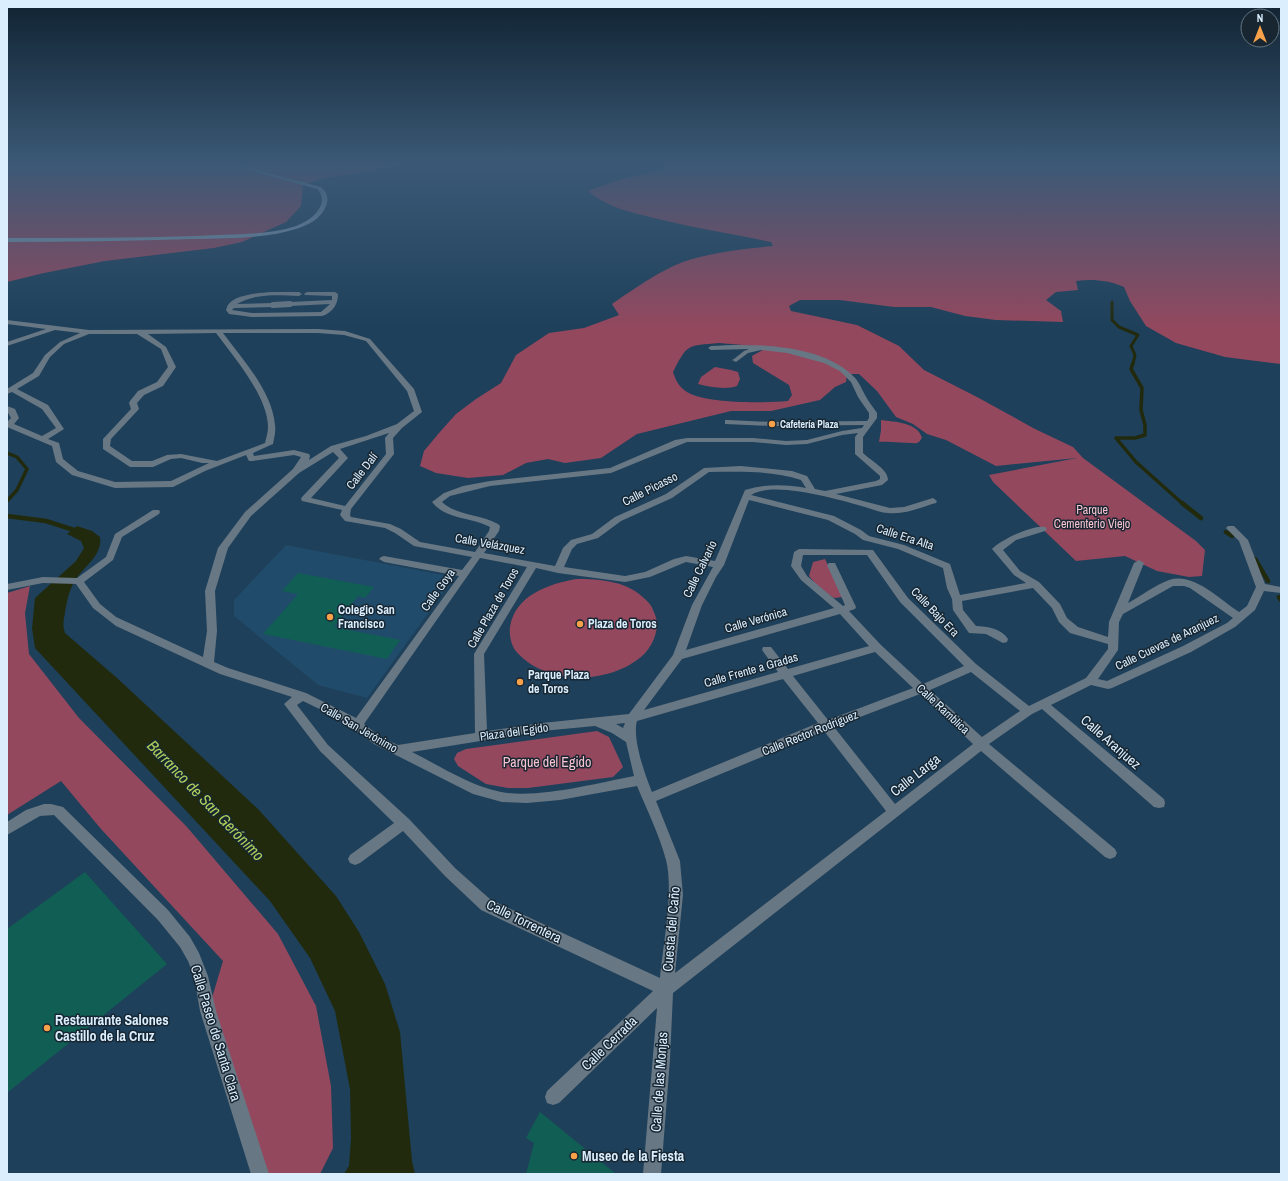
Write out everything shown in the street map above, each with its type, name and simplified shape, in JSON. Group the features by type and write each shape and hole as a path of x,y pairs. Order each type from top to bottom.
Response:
{"main road":[{"path":"7,240 120,240 247,236 297,227 315,218"}],"street":[{"path":"310,315 320,293"},
{"path":"276,315 287,294"},
{"path":"230,306 239,299 257,296 299,294"},
{"path":"230,306 229,310 231,313 245,315 322,314 328,311 334,302 336,294 307,294"},
{"path":"245,315 257,296"},
{"path":"230,306 334,302"},
{"path":"7,322 89,332 318,331 345,334 368,340 411,391 418,412 400,426 369,438 334,448 296,471"},
{"path":"7,344 56,328"},
{"path":"120,331 145,334 164,348 172,367 160,384 141,393 133,403 135,409 107,439 106,447 130,464 153,464 170,457 181,456 217,463"},
{"path":"7,408 12,411 16,418 8,424 56,445 59,460 75,473 115,485 173,484 202,469 269,444 272,424 266,404 244,365 218,331"},
{"path":"9,391 36,374 47,356 62,343 89,332"},
{"path":"711,348 746,346 786,350 823,360 840,369 854,381 873,413 873,418 859,437 859,454 865,461 880,471 884,476 884,480 879,483 826,494"},
{"path":"736,360 746,352 768,347"},
{"path":"9,391 45,408 60,429 42,439"},
{"path":"728,422 772,424 870,423"},
{"name":"Calle Dalí","path":"347,509 390,454 389,438 400,426"},
{"name":"Calle Goya","path":"357,725 494,531 495,526 489,522 460,516 441,507 436,502 440,498 454,492 500,482 611,470 678,442 687,440 753,440 786,443 806,442 842,432 863,430"},
{"path":"334,448 344,458 305,499 347,509"},
{"path":"208,664 212,631 210,591 223,548 248,514 296,471 306,456 294,452 252,459 248,452"},
{"name":"Calle Picasso","path":"558,570 568,548 574,542 595,536 618,519 669,496 707,470 720,468 792,474 804,478 812,491"},
{"path":"746,496 748,492 759,489 783,488 812,491 875,507 882,511 905,509 933,501"},
{"name":"Calle Calvario","path":"632,718 678,656 697,605 711,576 719,565 746,496"},
{"name":"Calle Era Alta","path":"746,496 831,518 858,532 866,538 901,547 947,566 952,588 957,599"},
{"name":"Calle Velázquez","path":"347,509 346,515 348,519 387,526 398,531 417,544 558,570 625,579 647,575 677,561 686,559 719,565"},
{"path":"7,587 28,581 77,581 110,558 118,536 156,512"},
{"path":"1231,528 1244,540 1261,586 1281,590"},
{"path":"1042,529 1012,538 997,549 1017,573 1035,584 1056,606 1063,620 1074,630 1113,642"},
{"name":"Calle Ramblica","path":"799,552 796,566 804,578 842,610 877,648 981,744 1110,853"},
{"name":"Calle Bajo Era","path":"799,552 870,552 904,600 972,667 1028,711"},
{"path":"384,558 465,574"},
{"name":"Calle Larga","path":"666,989 981,744 1028,711 1090,681 1112,650 1114,622 1139,563"},
{"name":"Calle Plaza de Toros","path":"481,736 479,654 533,565"},
{"path":"832,565 851,607 842,610"},
{"name":"Calle San Jerónimo","path":"77,581 91,601 104,614 120,624 224,671 302,696 348,718 378,741 477,790 502,797 527,798 560,795 641,780"},
{"path":"1119,612 1171,583 1185,583 1194,586 1240,618"},
{"path":"1003,638 996,633 978,629 973,630 958,610 957,599 1035,584"},
{"name":"Calle Cuevas de Aranjuez","path":"1090,681 1108,685 1187,650 1231,625 1240,618 1251,608 1261,586"},
{"name":"Calle Verónica","path":"678,656 842,610"},
{"name":"Calle Frente a Gradas","path":"632,718 877,648"},
{"path":"767,650 894,812"},
{"name":"Calle Rector Rodríguez","path":"649,799 826,725 921,689 972,667"},
{"name":"Calle Torrentera","path":"302,696 290,704 324,748 404,823 450,872 486,904 666,989"},
{"name":"Calle Aranjuez","path":"1043,704 1159,803"},
{"name":"Plaza del Egido","path":"398,750 481,736 588,722 632,718"},
{"name":"Cuesta del Caño","path":"632,718 629,728 641,780 673,860 676,895 666,989"},
{"path":"588,722 615,728 631,740"},
{"name":"Calle Paseo de Santa Clara","path":"7,830 33,813 46,808 58,811 163,915 185,942 194,958 201,976 210,1018 260,1174"},
{"path":"355,859 404,823"},
{"name":"Calle Cerrada","path":"553,1097 666,989"},
{"name":"Calle de las Monjas","path":"652,1174 662,1059 666,989"}],"shaded area":[{"path":"286,545 454,577 367,698 318,685 234,616 234,600"}],"green space":[{"path":"7,218 290,218 286,222 242,242 214,248 105,261 7,282"},
{"name":"Parque Cementerio Viejo","path":"654,218 1281,218 1281,364 1225,357 1176,343 1146,326 1130,301 1124,287 1100,281 1076,281 1078,290 1056,292 1046,300 1061,311 1063,322 996,320 965,316 931,307 894,307 840,300 800,300 789,306 791,311 857,325 899,346 924,370 1035,429 1073,447 1083,458 1196,541 1205,550 1202,576 1189,577 1157,571 1125,556 1076,561 993,482 989,475 1077,458 996,466 946,440 927,434 913,424 896,417 877,391 859,374 847,374 846,382 835,387 820,400 771,411 731,411 637,434 601,458 565,463 548,459 526,463 503,475 468,478 436,473 420,466 424,451 456,414 501,383 516,355 549,333 584,328 619,315 612,304 656,275 683,262 716,253 773,246 771,242","holes":["719,343 768,347 752,356 753,363 789,385 792,395 788,401 736,402 721,401 696,396 687,392 680,386 673,372 686,351 694,346"]},
{"path":"715,367 738,372 740,379 737,386 723,388 698,384 701,377"},
{"path":"881,420 899,422 911,426 920,433 922,438 917,443 879,442"},
{"path":"825,559 843,597 834,598 818,587 809,576 813,562"},
{"path":"576,579 614,582 631,589 649,603 656,617 657,629 654,640 641,657 625,667 608,674 594,677 579,677 550,673 537,668 525,660 515,650 511,642 510,627 513,616 519,607 526,599 545,588"},
{"path":"30,586 25,613 29,654 79,718 187,827 278,934 316,1006 331,1086 333,1148 320,1174 261,1174 208,1011 223,961 101,829 61,781 7,815 7,593"},
{"name":"Parque del Egido","path":"597,731 609,737 623,767 613,777 528,788 508,788 486,784 458,766 454,759 457,753 466,749"}],"water":[{"path":"77,526 92,531 100,537 100,543 92,561 78,576 71,589 67,600 64,620 65,633 117,678 258,809 336,896 359,932 385,984 400,1032 412,1161 415,1174 344,1174 349,1166 351,1139 350,1089 335,1011 310,958 270,901 35,648 32,628 35,598 76,561 84,548 81,541 67,534"}],"building":[{"name":"Colegio San Francisco","path":"298,573 374,587 365,598 358,596 334,627 400,640 387,659 263,634 298,594 282,591"},
{"name":"Restaurante Salones Castillo de la Cruz","path":"85,872 167,964 7,1093 7,929"},
{"name":"Museo de la Fiesta","path":"540,1112 616,1174 526,1174 534,1143 526,1138"}],"waterway":[{"path":"1112,302 1112,320 1119,327 1138,335 1131,346 1135,355 1133,364"},
{"path":"1133,363 1131,369 1142,388 1141,410 1145,425 1145,435 1135,438 1116,438 1136,462 1183,504"},
{"name":"Barranco de San Gerónimo","path":"7,453 17,457 27,469 17,490 7,501"},
{"path":"1182,503 1201,518"},
{"name":"Barranco de San Gerónimo","path":"7,516 46,521 77,531"},
{"path":"1226,532 1232,536"},
{"path":"1255,559 1268,581"}],"place":[{"name":"Cafetería Plaza","path":"772,424"},
{"name":"Colegio San Francisco","path":"330,617"},
{"name":"Plaza de Toros","path":"580,624"},
{"name":"Parque Plaza de Toros","path":"520,682"},
{"name":"Restaurante Salones Castillo de la Cruz","path":"47,1028"},
{"name":"Museo de la Fiesta","path":"574,1156"}]}
